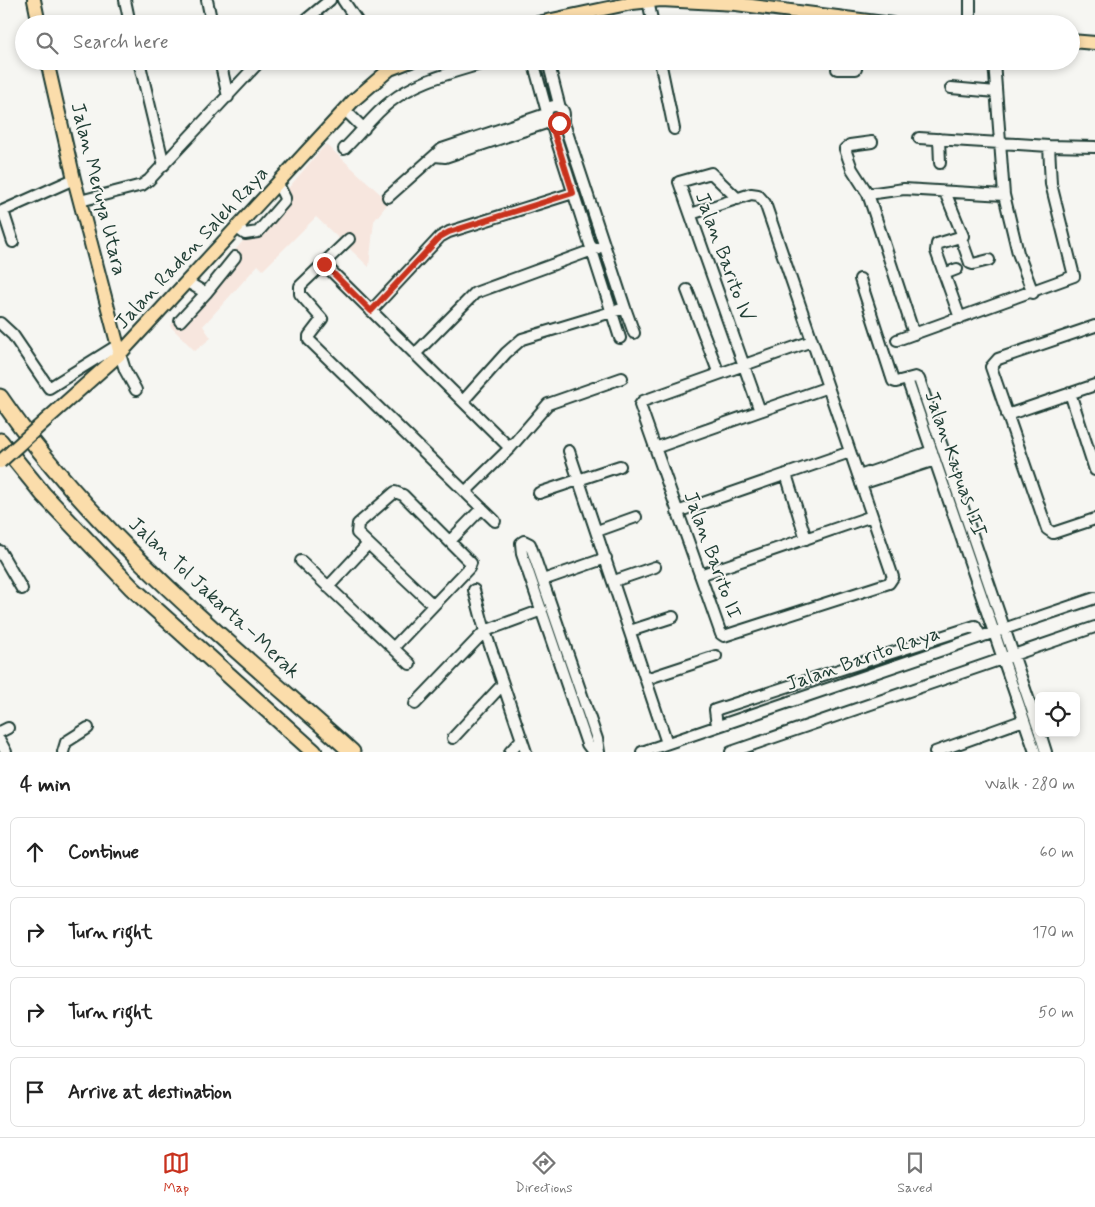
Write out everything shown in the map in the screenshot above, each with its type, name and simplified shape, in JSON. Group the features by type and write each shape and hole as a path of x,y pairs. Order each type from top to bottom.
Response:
{"highway":[{"name":"Jalan Tol Jakarta–Merak","path":"0,397 21,428 60,476 152,573 352,752"},
{"path":"1,448 84,540 132,588 314,752"}],"main road":[{"path":"34,0 37,15"},
{"path":"576,15 648,1 736,2 816,15"},
{"path":"1080,42 1095,43"},
{"name":"Jalan Meruya Utara","path":"49,70 74,179 119,349"},
{"name":"Jalan Raden Saleh Raya","path":"1,448 46,420 187,282 382,70"}],"street":[{"path":"125,0 128,15"},
{"path":"207,0 210,15"},
{"path":"312,15 330,0"},
{"path":"343,0 353,15"},
{"path":"970,0 970,15"},
{"path":"648,1 651,15"},
{"path":"141,70 164,165"},
{"path":"222,70 228,97"},
{"path":"80,201 142,185 164,165 252,70"},
{"path":"344,149 389,103 416,85 462,70"},
{"path":"535,70 548,118 620,338"},
{"path":"550,70 560,108 564,113 563,120 634,333"},
{"path":"662,70 674,129"},
{"path":"995,70 1004,195 1011,229 1033,293"},
{"path":"950,88 996,92"},
{"path":"548,118 553,107 560,108"},
{"path":"345,110 364,130"},
{"path":"388,197 423,163 447,147 548,118 559,123 563,120"},
{"path":"919,138 999,144 1095,147"},
{"path":"939,139 940,163"},
{"path":"872,142 850,145 845,149 852,169 868,194 914,334"},
{"path":"897,340 1072,279 1075,272 1050,184 1050,146"},
{"name":"Jalan Barito IV","path":"738,199 711,173 681,181 679,184 760,411"},
{"path":"13,242 1,211 74,179"},
{"path":"237,228 246,234 262,229 284,202 284,194 278,184"},
{"path":"868,194 904,189 1004,195"},
{"path":"945,192 963,232 961,238 970,263 989,260"},
{"path":"371,311 440,237 449,232 573,193"},
{"path":"691,214 755,194 765,203 872,516 700,575"},
{"path":"960,318 935,247 937,244 961,238"},
{"path":"349,239 299,289 300,294 322,317 321,322 309,336 310,342 495,521"},
{"path":"415,354 475,293 604,246"},
{"path":"180,321 235,257"},
{"path":"324,264 510,448"},
{"path":"944,274 957,269"},
{"path":"860,279 893,381 907,379"},
{"path":"187,282 206,293"},
{"path":"687,290 718,374 812,341"},
{"path":"463,401 506,353 522,339 625,308"},
{"path":"0,323 14,335 49,388 119,349 125,370 136,390"},
{"path":"1095,326 993,362 992,373 1049,532 1057,532 1095,519"},
{"name":"Jalan Barito II","path":"718,374 640,404 721,634 724,636 892,581 893,576 872,516"},
{"name":"Jalan Kapuas III","path":"999,631 907,379 914,377 919,379 1008,658 1024,720 1035,752"},
{"path":"466,492 510,448 548,404 622,378"},
{"path":"1007,415 1095,385"},
{"path":"655,448 828,387"},
{"path":"1070,393 1091,447 1095,470"},
{"path":"569,451 668,743"},
{"path":"678,512 850,452"},
{"path":"860,480 934,455"},
{"path":"539,493 620,466"},
{"path":"786,474 806,539"},
{"path":"393,648 433,605 471,563 403,495 395,492 357,527 357,533 433,605"},
{"path":"450,541 482,508"},
{"path":"597,531 636,517"},
{"path":"593,752 587,744 522,554 521,543 524,541 530,544 543,580 600,752"},
{"path":"328,587 368,544"},
{"path":"0,551 22,589"},
{"path":"543,580 606,558"},
{"path":"301,561 410,664"},
{"path":"614,581 655,567"},
{"path":"474,590 484,630 526,752"},
{"name":"Jalan Barito Raya","path":"642,752 1095,598"},
{"path":"415,704 484,630 542,610"},
{"path":"630,631 674,618"},
{"path":"717,726 715,710 975,626 981,637"},
{"path":"731,752 1095,627"},
{"path":"646,678 716,656"},
{"name":"Jalan Kapuas III","path":"1008,658 1035,721"},
{"path":"568,687 578,682"},
{"path":"453,738 503,684"},
{"path":"936,752 963,747 1024,720"},
{"path":"63,752 66,742 88,728"},
{"path":"1041,737 1046,752"},
{"path":"510,752 521,740"},
{"path":"0,741 6,752"}],"shaded area":[{"path":"326,144 389,202 374,221 369,267 316,217 263,270 258,265 203,326 211,338 195,351 170,326"}],"route":[{"path":"324,264 371,311 440,237 449,232 573,193 551,123 559,123"}]}
